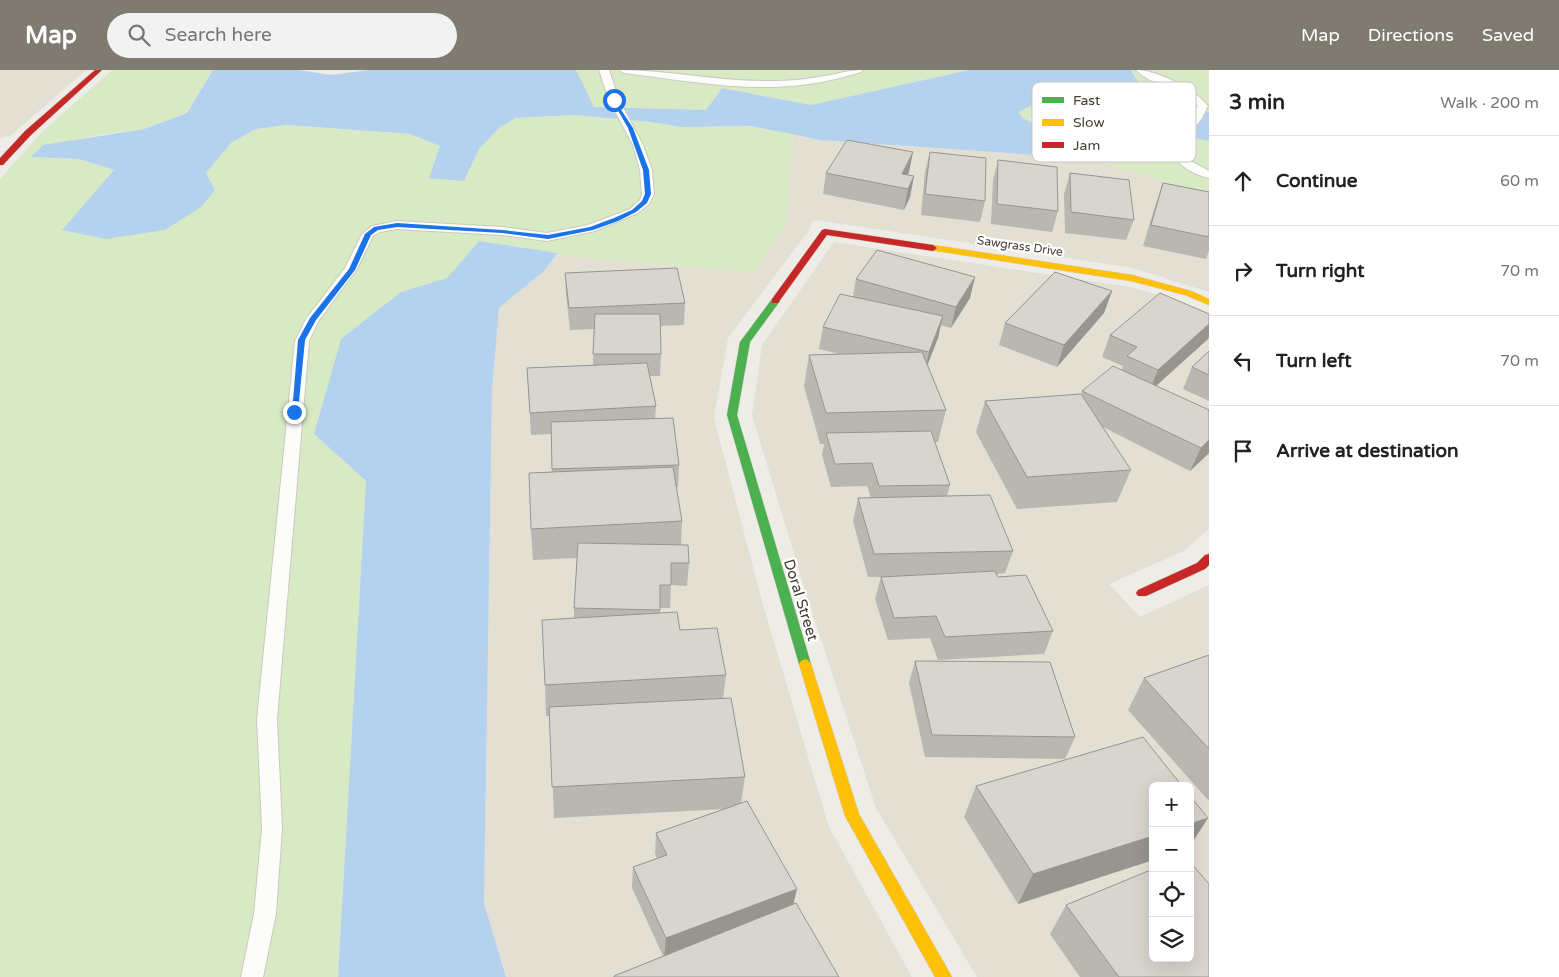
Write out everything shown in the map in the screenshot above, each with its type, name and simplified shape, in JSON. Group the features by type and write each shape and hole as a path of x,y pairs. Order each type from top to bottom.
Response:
{"street":[{"path":"0,163 28,133 99,70"},
{"name":"Sawgrass Drive","path":"825,232 1132,278 1188,293 1209,302"},
{"name":"Doral Street","path":"825,232 745,342 732,415 785,601 852,816 944,977"},
{"path":"1142,592 1201,566 1209,558"}],"lane":[{"path":"252,977 265,914 272,828 267,719 302,340 313,319 352,270 368,234 376,229 397,225 502,231 548,237 591,228 634,211 644,202 648,194 646,170 630,128 614,100 604,70"},
{"path":"624,70 725,82 759,84 822,80 858,70"},
{"path":"1141,70 1166,82"},
{"path":"1196,98 1203,106 1196,118"},
{"path":"1184,162 1209,176"}],"shaded area":[{"path":"0,70 86,70 10,136 0,138"},
{"path":"793,135 820,140 1032,155 1032,162 1102,162 1209,195 1209,292 1133,268 816,220 812,222 810,229 728,338 714,418 763,605 829,827 912,977 506,977 484,903 492,391 499,308 544,271 557,255 754,272 786,224"},
{"path":"834,242 1130,287 1182,302 1209,313 1209,529 1184,551 1109,584 1140,617 1209,585 1209,977 977,977 876,808 807,597 752,415 762,345"}],"green space":[{"path":"112,70 213,70 187,113 144,129 92,136 32,157 79,159 115,170 92,197 206,173 232,142 256,129 288,125 410,134 440,146 464,181 479,149 500,127 516,118 573,115 650,122 681,127 751,126 793,135 786,224 754,272 557,255 558,253 479,241 447,278 401,292 314,434 366,481 338,977 0,977 0,179 41,133"},
{"path":"576,70 969,70 811,105 722,88 706,110 594,107"},
{"path":"1131,70 1209,70 1209,112 1196,109 1196,82 1138,82"},
{"path":"1032,105 1032,123 1023,118 1017,112"},
{"path":"1196,139 1209,141 1209,195 1102,162 1196,162"}],"water":[{"path":"213,70 299,70 331,75 369,70 576,70 594,107 706,110 722,88 811,105 969,70 1131,70 1138,82 1032,82 1032,105 1018,112 1023,118 1032,123 1032,155 820,140 751,126 681,127 650,122 573,115 516,118 500,127 479,149 464,181 429,178 440,146 410,134 288,125 256,129 232,142 206,173 215,190 201,207 165,230 106,239 62,230 114,170 79,159 31,157 43,145 144,129 187,113"},
{"path":"1196,109 1209,112 1209,141 1196,139"},
{"path":"479,241 558,253 544,271 499,308 492,391 484,903 506,977 338,977 366,481 314,434 341,339 401,292 447,278"}],"building":[{"path":"847,140 913,152 902,174 914,176 908,189 826,173"},
{"path":"930,152 986,158 985,201 925,194"},
{"path":"998,160 1057,167 1058,211 997,204"},
{"path":"1070,173 1129,180 1134,220 1071,212"},
{"path":"1163,183 1209,192 1209,237 1151,225"},
{"path":"877,250 975,277 956,307 856,279"},
{"path":"677,268 685,303 569,308 565,273"},
{"path":"1055,272 1112,291 1064,345 1005,323"},
{"path":"1160,293 1209,314 1209,324 1158,370 1127,356 1137,347 1110,335"},
{"path":"840,294 943,316 929,352 823,327"},
{"path":"595,314 660,314 661,354 593,354"},
{"path":"1209,351 1209,375 1192,367"},
{"path":"922,352 946,410 826,413 809,355"},
{"path":"647,363 656,406 530,413 527,368"},
{"path":"1113,366 1209,410 1209,440 1201,448 1082,391"},
{"path":"1081,394 1131,470 1027,477 985,401"},
{"path":"673,418 679,465 552,469 551,422"},
{"path":"931,431 950,485 879,486 872,463 835,464 826,433"},
{"path":"673,467 682,521 531,529 529,473"},
{"path":"990,495 1013,551 874,554 858,498"},
{"path":"578,543 688,545 689,563 671,563 671,585 660,585 660,610 574,608"},
{"path":"995,571 998,577 1026,575 1053,631 945,637 936,616 894,618 881,577"},
{"path":"677,612 680,630 717,628 726,675 545,685 542,620"},
{"path":"1209,655 1209,749 1144,678"},
{"path":"915,661 1050,662 1075,737 932,735"},
{"path":"731,698 745,777 552,787 549,707"},
{"path":"1143,737 1179,782 1149,782 1149,837 1033,874 976,786"},
{"path":"747,801 797,889 666,938 633,867 667,855 656,833"},
{"path":"1194,801 1208,818 1194,823"},
{"path":"1194,867 1209,884 1209,977 1119,977 1066,905 1149,871 1149,962 1194,962"},
{"path":"796,903 839,977 614,977 614,976"}],"traffic: fast":[{"path":"775,301 745,342 732,415 805,664"}],"traffic: slow":[{"path":"933,248 1132,278 1188,293 1209,302"},
{"path":"805,664 852,816 944,977"}],"traffic: jam":[{"path":"0,163 28,133 99,70"},
{"path":"775,301 825,232 933,248"},
{"path":"1142,593 1201,566 1209,558"}],"route":[{"path":"294,412 302,340 313,319 327,299 352,270 368,234 376,229 397,225 502,231 548,237 568,234 616,220 634,211 644,202 648,194 646,170 638,145 614,100"}]}
